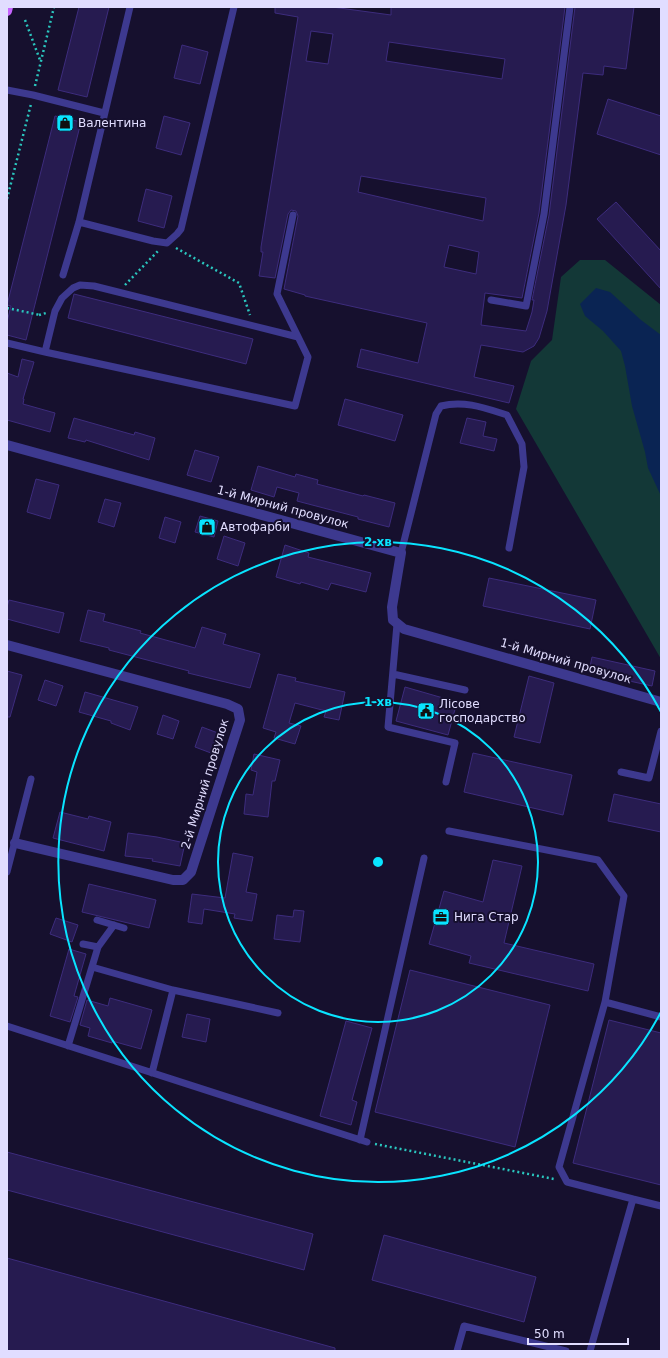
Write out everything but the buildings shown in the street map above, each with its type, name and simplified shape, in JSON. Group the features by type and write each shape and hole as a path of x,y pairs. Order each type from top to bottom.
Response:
{"main road":[{"path":"7,11 8,7"}],"street":[{"name":"1-й Мирний провулок","path":"7,445 401,553"},
{"path":"397,624 393,620 392,607 401,553"},
{"name":"1-й Мирний провулок","path":"397,624 404,630 661,702"},
{"name":"2-й Мирний провулок","path":"7,645 227,704 238,709 240,720 191,872 184,880 173,880 14,843"}],"lane":[{"path":"63,275 79,222 130,7"},
{"path":"79,222 153,241 167,243 181,229 234,7"},
{"path":"491,300 526,306 544,214 570,7"},
{"path":"7,90 104,113"},
{"path":"7,343 295,406 308,357 278,294 293,215"},
{"path":"45,352 55,311 62,298 73,288 80,285 94,286 298,337"},
{"path":"401,553 436,414 441,406 451,404 466,404 507,415 522,444 524,467 509,548"},
{"path":"397,624 388,727 455,743 446,782"},
{"path":"393,674 465,690"},
{"path":"621,772 649,778 661,730"},
{"path":"7,872 31,779"},
{"path":"449,831 598,860 624,896 605,1002 559,1168 567,1182 661,1206"},
{"path":"7,1026 363,1141 424,858"},
{"path":"96,920 124,928"},
{"path":"68,1046 98,947 114,925"},
{"path":"83,944 98,947"},
{"path":"92,967 173,990 278,1013"},
{"path":"152,1073 173,990"},
{"path":"605,1002 661,1017"},
{"path":"590,1351 633,1199"},
{"path":"457,1351 464,1326 566,1351"}],"path":[{"path":"25,20 41,62"},
{"path":"118,292 167,243 239,283 253,325"},
{"path":"7,308 53,318"},
{"path":"363,1141 567,1182"}],"green space":[{"path":"580,260 605,260 661,305 661,659 516,409 531,361 552,340 561,277"}],"water":[{"path":"596,288 610,292 641,320 661,335 661,496 648,468 632,406 621,351 603,331 585,316 580,304"}],"place":[{"name":"Валентина","path":"65,123"},
{"name":"Автофарби","path":"207,527"},
{"name":"Лісове господарство","path":"426,711"},
{"name":"Нига Стар","path":"441,917"}]}
